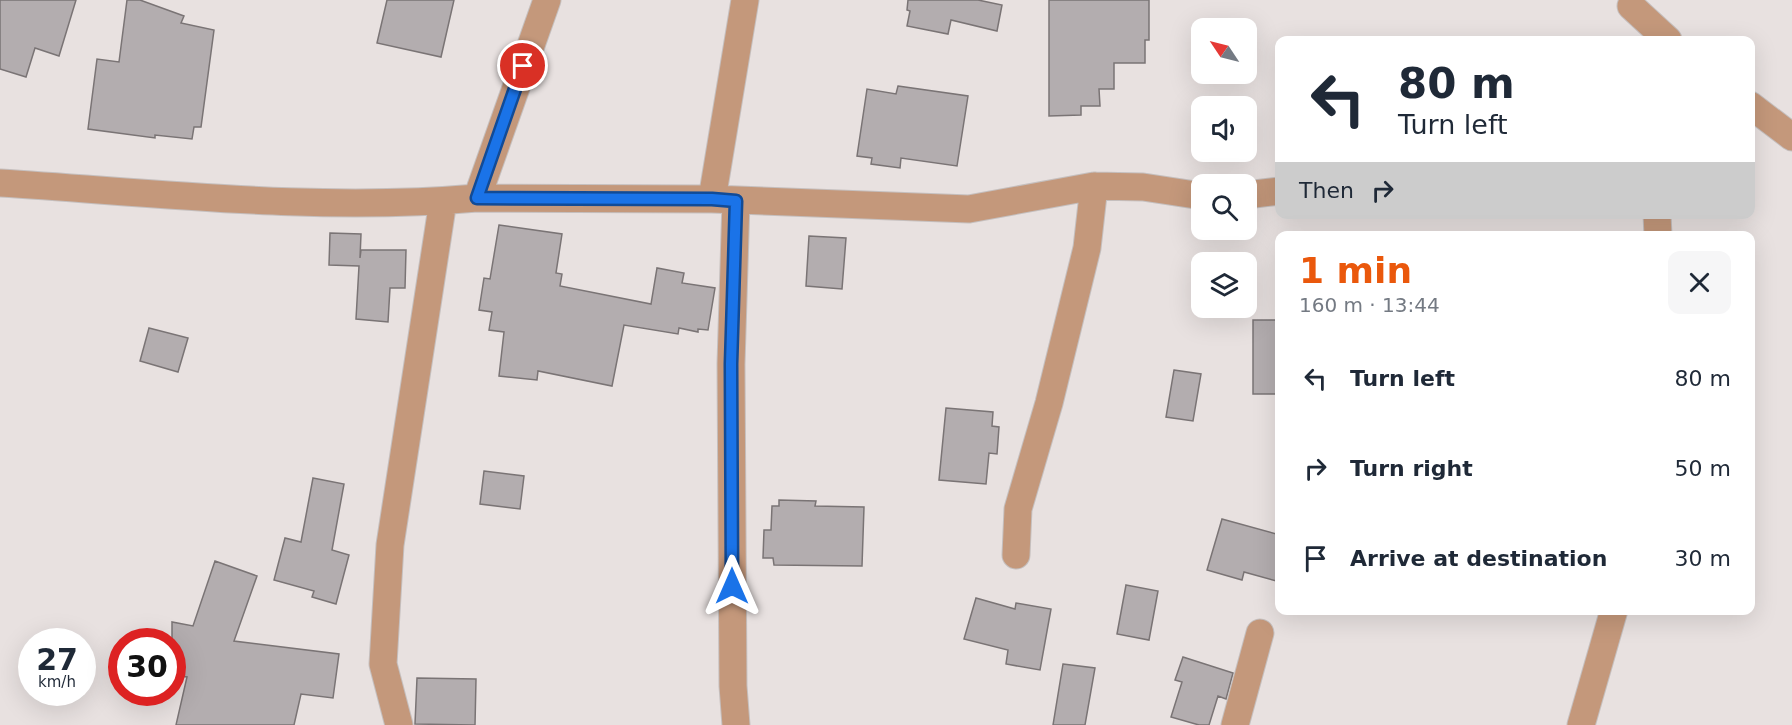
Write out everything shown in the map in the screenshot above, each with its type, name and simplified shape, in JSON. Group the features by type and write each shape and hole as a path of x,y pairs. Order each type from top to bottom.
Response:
{"street":[{"path":"477,198 546,0"},
{"path":"736,725 733,675 731,364 724,200 745,0"},
{"path":"1631,3 1635,36"},
{"path":"1631,3 1664,36"},
{"path":"1755,109 1792,137"},
{"path":"0,183 324,204 477,198 724,200 969,209 1094,186 1143,187 1191,194"},
{"path":"1016,555 1018,509 1050,403 1087,248 1094,186"},
{"path":"1257,194 1275,192"},
{"path":"399,725 383,664 390,545 443,201"},
{"path":"1581,725 1613,615"},
{"path":"1235,725 1260,633"}],"building":[{"path":"0,0 76,0 59,56 35,48 26,77 0,69"},
{"path":"127,0 140,0 184,16 181,23 214,30 201,127 194,127 192,139 155,135 155,138 88,129 97,59 119,62"},
{"path":"387,0 454,0 441,57 377,43"},
{"path":"908,0 978,0 1002,5 997,31 951,20 948,34 907,26 910,11 907,10"},
{"path":"1049,0 1149,0 1149,40 1145,40 1145,63 1114,63 1114,89 1099,89 1100,106 1081,106 1081,115 1049,116"},
{"path":"898,86 968,96 957,166 901,158 900,168 871,164 872,158 857,156 867,89 896,94"},
{"path":"499,225 562,234 556,273 562,274 560,286 651,304 657,268 684,273 682,283 715,288 708,330 698,329 698,332 679,328 678,334 624,325 612,386 538,371 537,380 499,376 504,332 489,330 492,312 479,310 484,278 490,279"},
{"path":"330,233 361,234 360,258 361,250 406,250 405,288 390,288 388,322 356,319 359,266 329,265"},
{"path":"809,236 846,238 842,289 806,286"},
{"path":"1253,320 1275,320 1275,394 1253,394"},
{"path":"149,328 188,338 178,372 140,361"},
{"path":"1174,370 1201,374 1193,421 1166,417"},
{"path":"946,408 993,412 992,426 999,427 997,454 989,453 986,484 939,480"},
{"path":"484,471 524,476 520,509 480,504"},
{"path":"313,478 344,484 332,550 349,555 336,604 312,597 314,591 274,580 285,538 301,542"},
{"path":"779,500 816,501 815,506 864,507 862,566 774,565 773,558 763,558 764,530 771,530 772,506 779,506"},
{"path":"1222,519 1275,534 1275,581 1244,572 1242,580 1207,570"},
{"path":"215,561 257,576 234,641 339,654 333,698 301,694 294,725 176,725 180,706 186,706 186,628 172,628 172,622 193,626"},
{"path":"1126,585 1158,591 1149,640 1117,634"},
{"path":"976,598 1015,609 1016,603 1051,609 1040,670 1006,664 1008,650 964,639"},
{"path":"1183,657 1233,673 1226,699 1218,696 1209,725 1199,725 1171,717 1182,682 1175,680"},
{"path":"1063,664 1095,668 1085,725 1053,725"},
{"path":"417,678 476,679 475,725 415,724"}],"route":[{"path":"523,66 477,198 736,201 731,364 732,586"}]}
